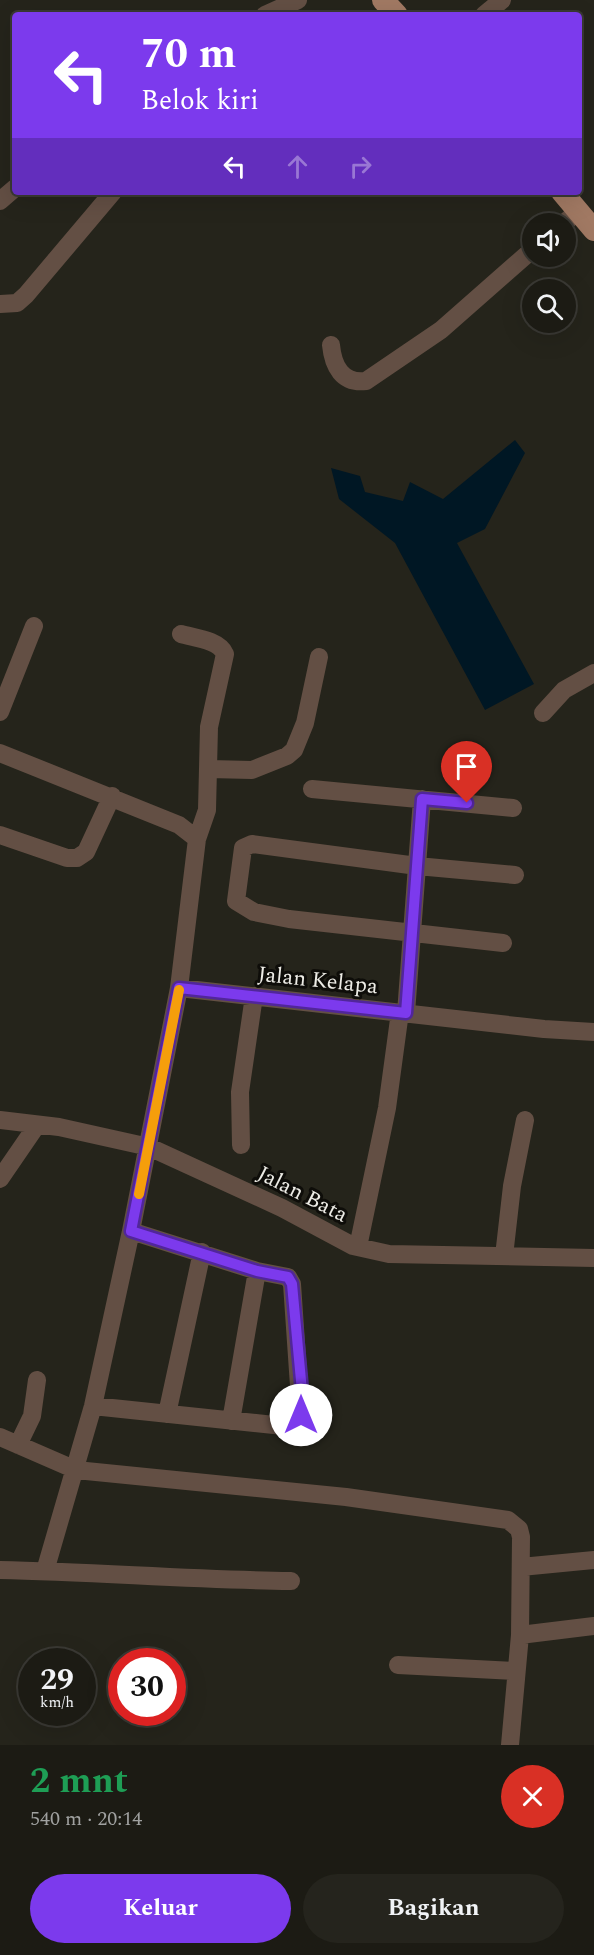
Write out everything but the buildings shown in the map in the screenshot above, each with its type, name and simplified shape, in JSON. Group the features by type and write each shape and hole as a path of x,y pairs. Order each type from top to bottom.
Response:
{"main road":[{"path":"382,0 394,12"},
{"path":"563,195 584,222"}],"street":[{"path":"272,12 298,0"},
{"path":"488,12 502,0"},
{"path":"0,201 12,191"},
{"path":"0,304 17,303 26,295 110,195"},
{"path":"331,345 332,357 343,376 357,382 366,381 441,330 522,259"},
{"path":"0,712 34,626"},
{"path":"45,1571 93,1406 149,1147 179,988 197,840 207,810 209,727 224,652 209,642 181,634"},
{"path":"209,769 252,770 287,756 294,750 305,723 319,657"},
{"path":"543,713 564,690 594,673"},
{"path":"0,753 112,796 179,825 197,840"},
{"path":"312,789 513,808"},
{"path":"0,835 68,858 77,858 86,852 112,796"},
{"path":"358,1247 387,1108 403,1013 422,799"},
{"path":"503,943 270,917 243,908 236,901 236,889 243,848 252,844 417,866 515,875"},
{"name":"Jalan Kelapa","path":"179,988 544,1029 594,1032"},
{"path":"241,1145 240,1092 254,996"},
{"name":"Jalan Bata","path":"0,1120 149,1147 282,1208 358,1247 389,1254 594,1258"},
{"path":"504,1256 512,1186 525,1120"},
{"path":"0,1179 37,1125"},
{"path":"93,1406 293,1427 299,1423 301,1415 303,1402 292,1284 288,1277 257,1271 131,1231"},
{"path":"167,1414 202,1252"},
{"path":"231,1421 257,1271"},
{"path":"18,1445 32,1416 37,1380"},
{"path":"0,1437 76,1470 346,1497 508,1520 519,1529 521,1567 520,1635 510,1745"},
{"path":"521,1567 594,1560"},
{"path":"1,1574 45,1571 133,1574 195,1580 291,1581"},
{"path":"520,1635 594,1626"},
{"path":"398,1665 516,1671"}],"water":[{"path":"515,440 525,453 485,529 457,543 534,684 485,710 395,543 339,499 331,468 360,476 365,492 403,501 410,482 443,499"}],"slow traffic":[{"path":"139,1194 179,990"}],"route":[{"path":"301,1415 303,1402 297,1335 292,1284 288,1277 257,1271 131,1231 179,988 406,1013 422,799 467,803"}]}
